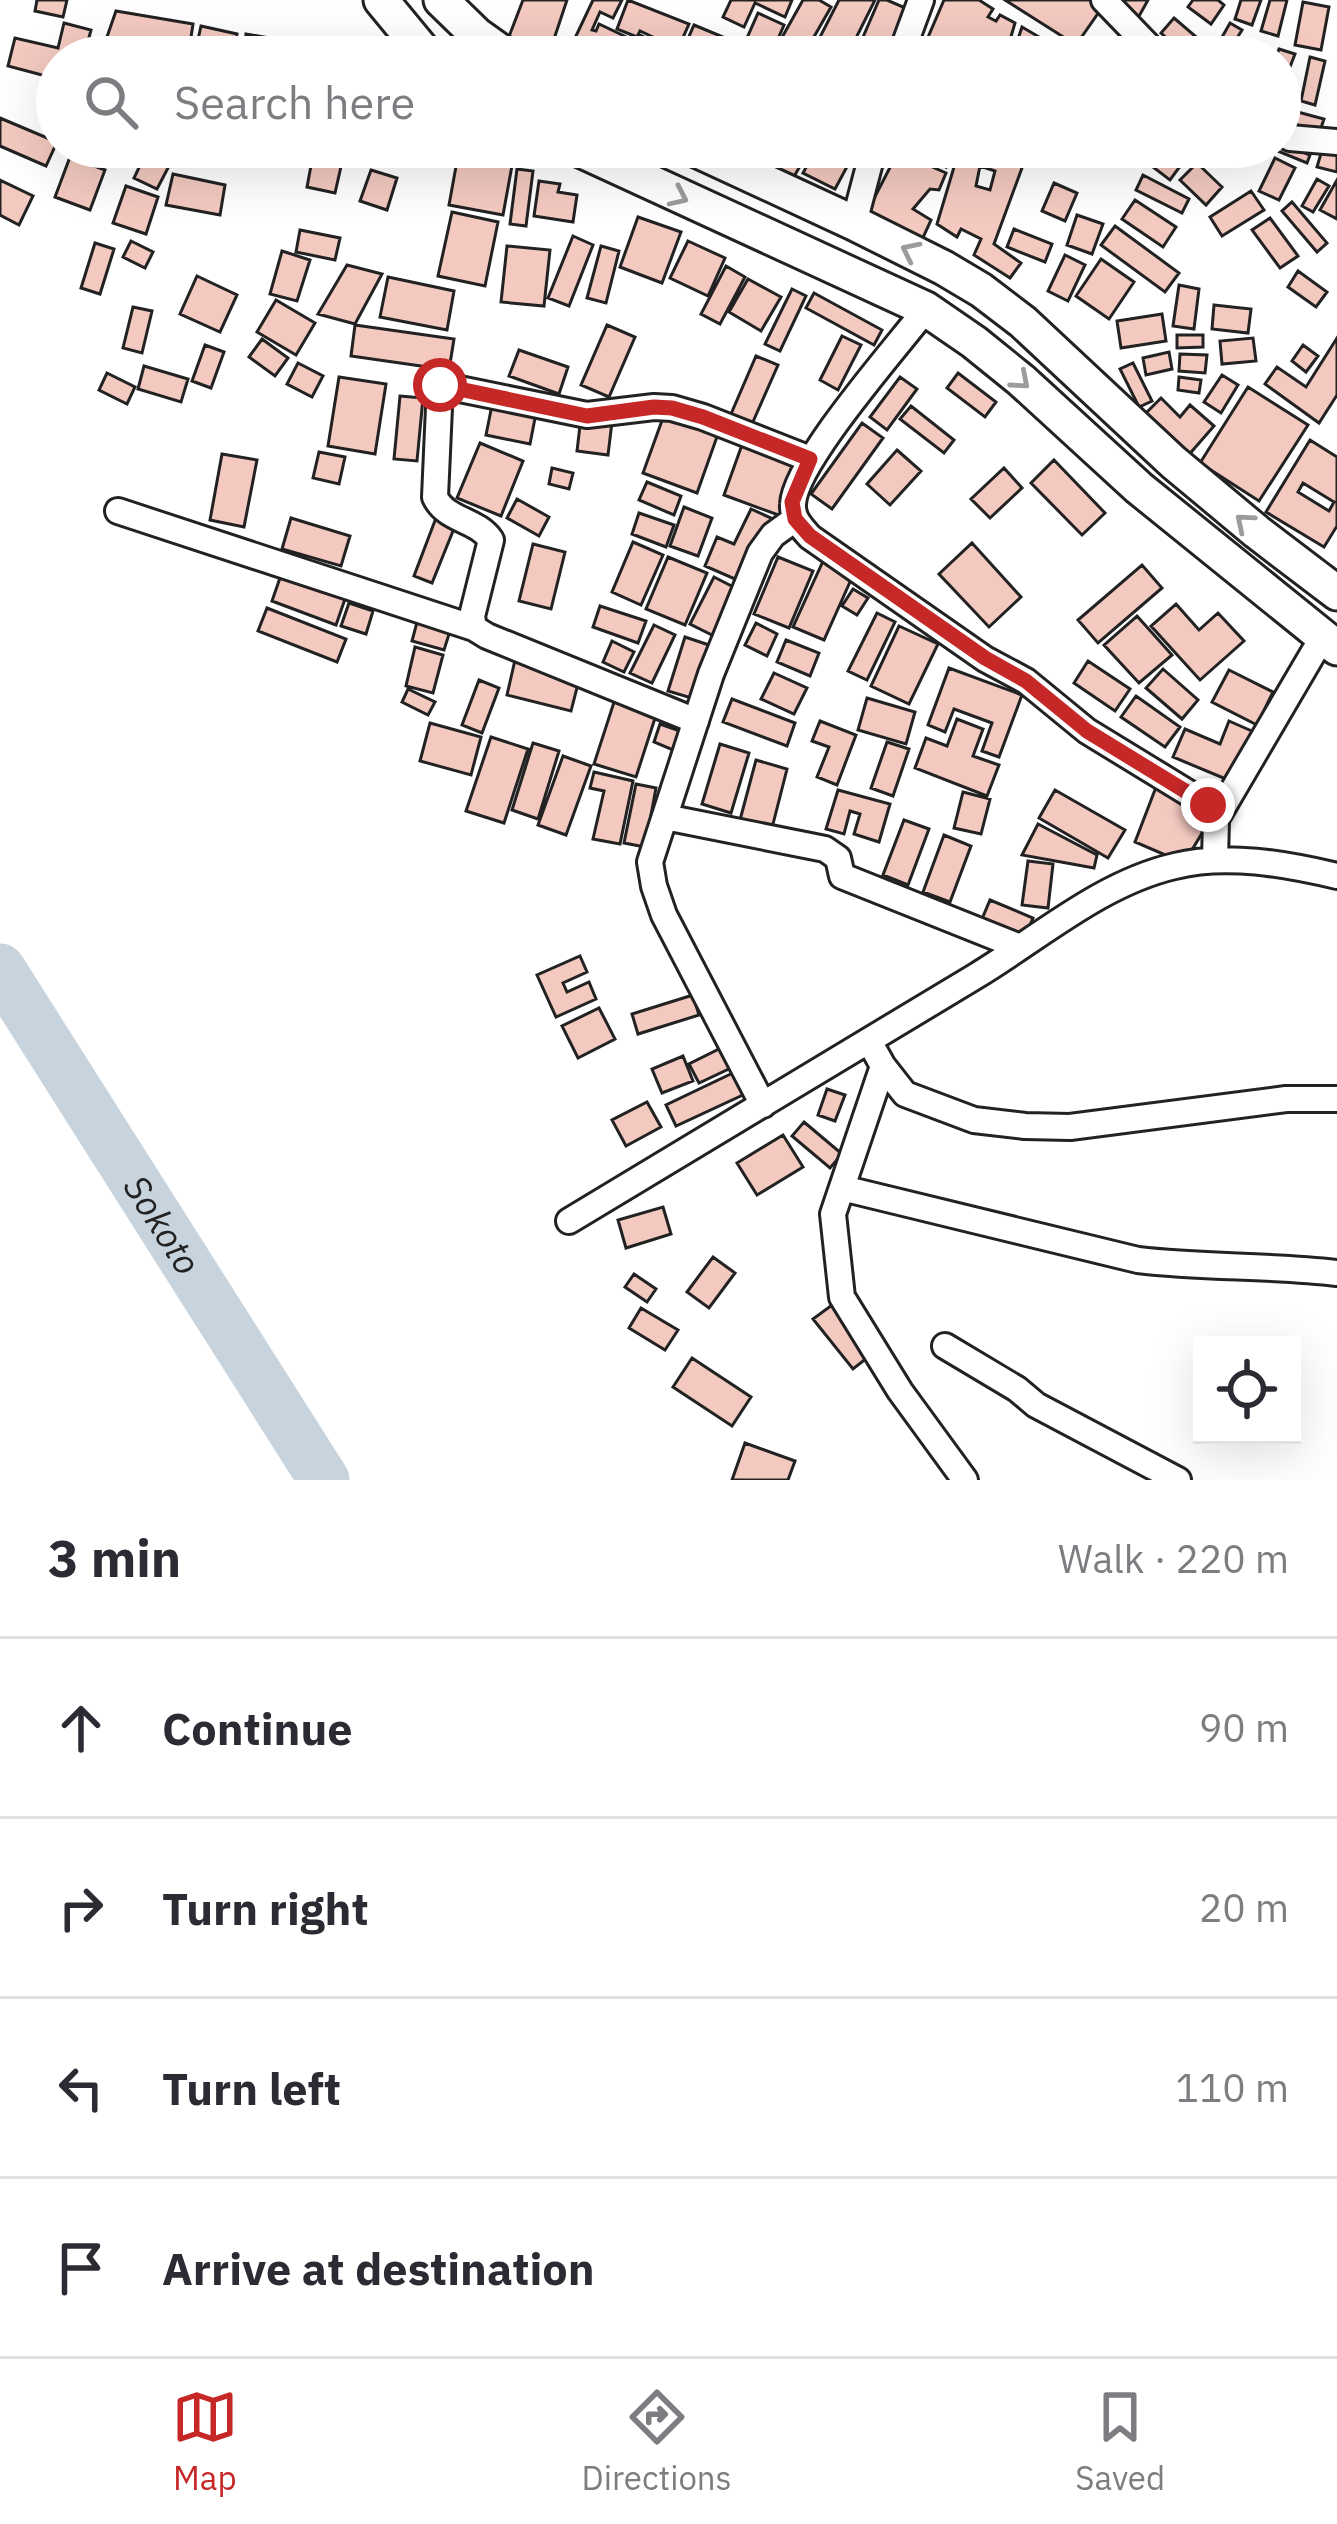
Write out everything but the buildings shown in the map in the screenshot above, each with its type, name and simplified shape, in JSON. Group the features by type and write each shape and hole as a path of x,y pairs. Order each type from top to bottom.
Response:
{"street":[{"path":"381,0 411,36"},
{"path":"441,0 478,36"},
{"path":"1104,0 1139,36"},
{"path":"908,36 920,1"},
{"path":"1301,138 1337,142"},
{"path":"620,168 926,309 1021,380 1139,488 1329,643 1216,819"},
{"path":"735,168 981,290 1023,322 1173,462 1337,593"},
{"path":"854,223 868,168"},
{"path":"926,309 810,459 792,502 795,519 810,536 985,658 1026,681 1087,731 1208,805 1216,819 1215,860"},
{"path":"474,628 472,616 491,540 481,527 444,511 435,496 440,385 587,416 672,408 810,459"},
{"path":"118,511 474,628 696,721"},
{"path":"763,1105 664,915 650,862 711,674 760,553 795,519"},
{"path":"664,817 825,848 838,858 842,876 1020,947"},
{"path":"569,1221 1087,903 1145,876 1204,860 1337,876"},
{"path":"869,1040 905,1094 974,1120 1070,1126 1286,1099 1337,1099"},
{"path":"883,1066 833,1214 842,1297 900,1391 965,1480"},
{"path":"842,1188 1138,1260 1337,1273"},
{"path":"945,1346 1036,1405 1178,1480"}],"waterway":[{"name":"Sokoto","path":"0,969 324,1480"}],"route":[{"path":"440,385 587,416 672,408 810,459 792,502 795,519 810,536 985,658 1026,681 1087,731 1208,805"}]}
